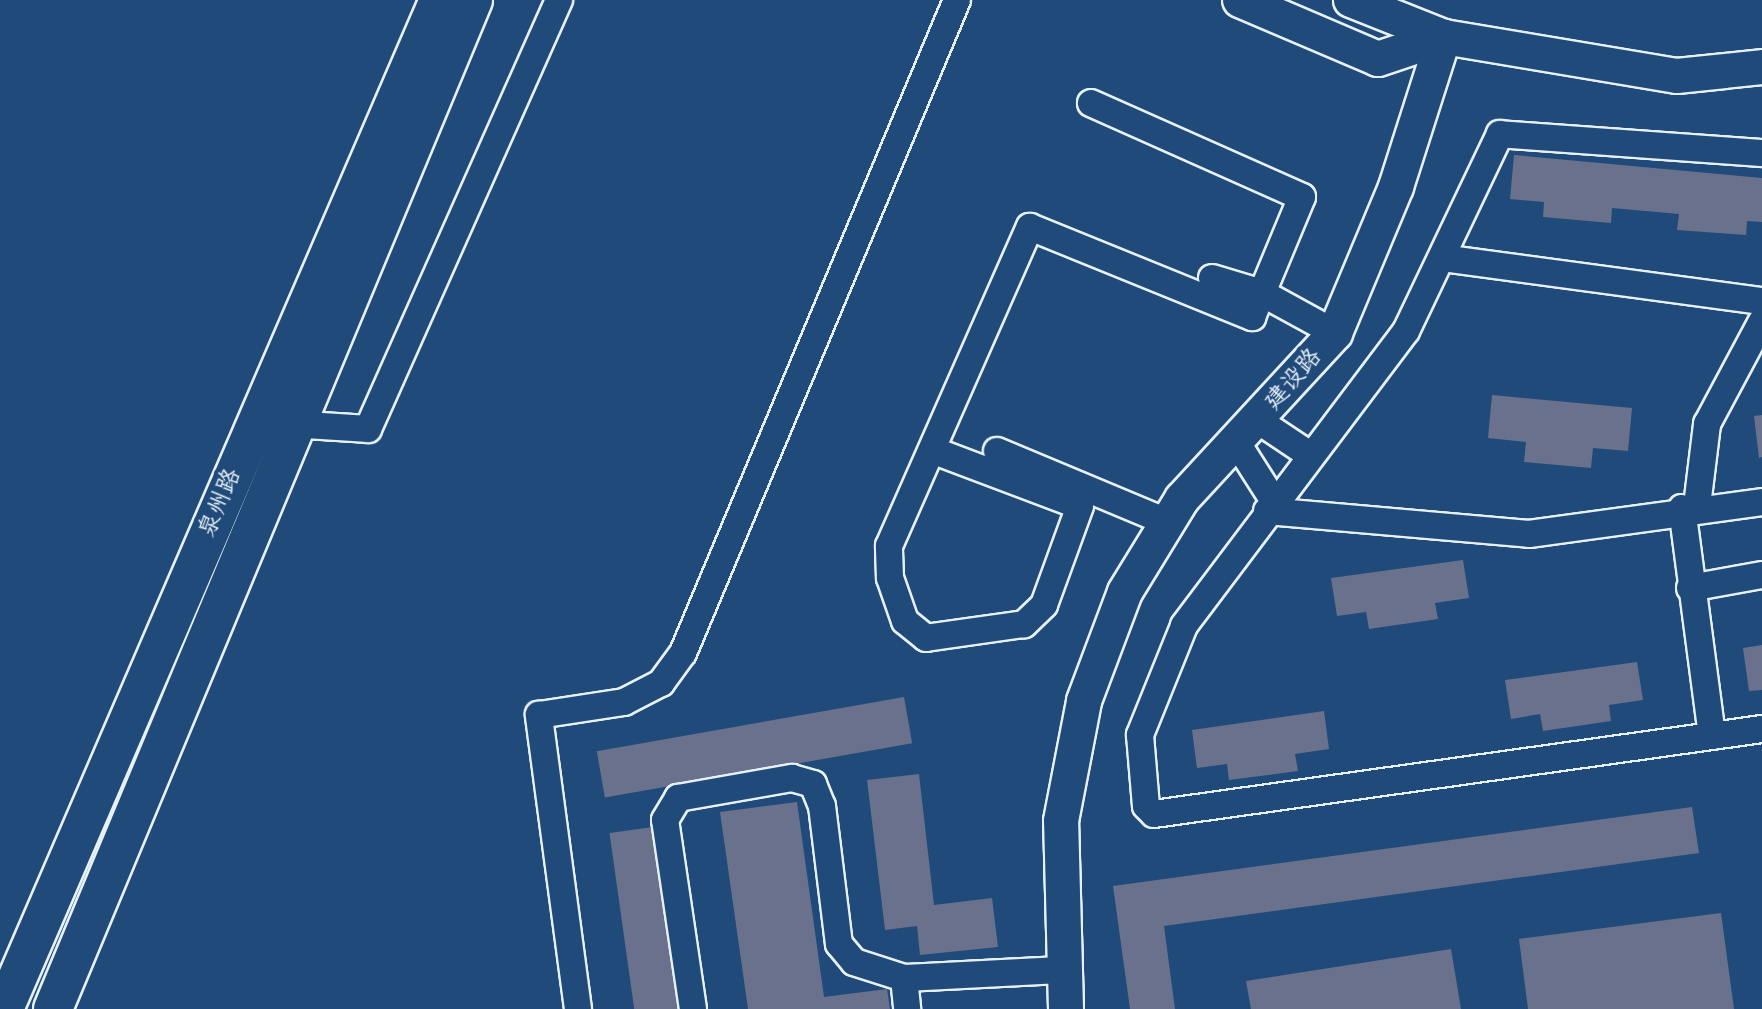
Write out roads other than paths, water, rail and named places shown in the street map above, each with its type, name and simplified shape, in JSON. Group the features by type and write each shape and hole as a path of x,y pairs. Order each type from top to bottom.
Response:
{"main road":[{"name":"泉州路","path":"4,1009 439,0"},
{"name":"泉州路","path":"53,1009 291,424 473,0"}],"street":[{"path":"291,424 368,429 559,0"},
{"path":"578,1009 539,715 624,702 661,683 683,653 957,0"},
{"path":"1240,0 1378,59 1444,37"},
{"path":"1351,0 1444,37 1677,76 1762,67"},
{"name":"建设路","path":"1066,1009 1062,970 1061,821 1084,701 1125,592 1167,522 1335,333 1396,187 1444,37"},
{"path":"1091,103 1302,197 1252,317 1030,227 889,546 890,578 905,621 926,638 1024,624 1044,605 1091,500"},
{"path":"1762,153 1500,134 1406,331 1270,506 1184,626 1140,735 1146,806 1154,814 1762,729"},
{"path":"1443,258 1762,301"},
{"path":"1212,278 1262,293 1335,333"},
{"path":"1712,736 1690,588 1690,507 1707,424 1762,321"},
{"path":"1248,432 1310,455"},
{"path":"1248,432 1270,506"},
{"path":"932,450 1167,522"},
{"path":"997,451 1091,500"},
{"path":"1270,506 1529,534 1690,507 1762,502"},
{"path":"1690,588 1762,575"},
{"path":"693,1009 665,820 678,798 792,778 813,784 822,806 839,944 854,962 904,978 1062,970"},
{"path":"904,978 907,1009"}]}
